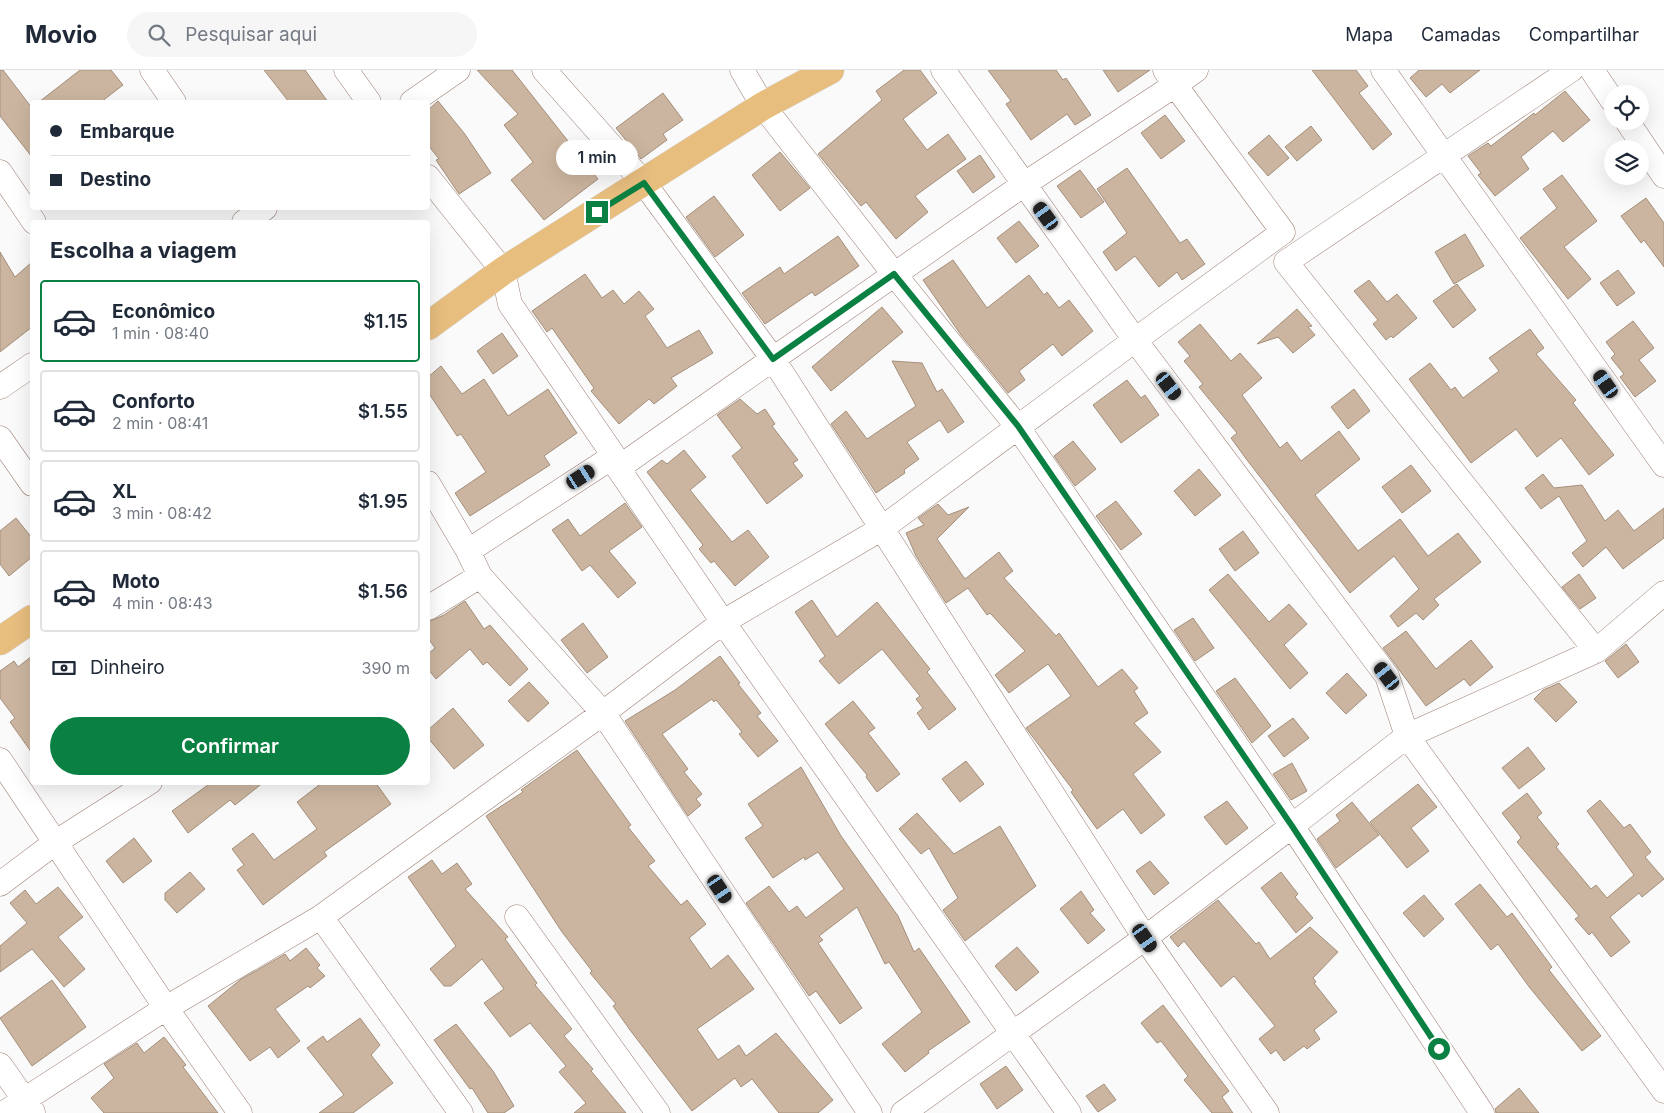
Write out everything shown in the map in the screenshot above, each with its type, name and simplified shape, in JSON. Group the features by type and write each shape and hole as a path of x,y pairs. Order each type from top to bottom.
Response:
{"main road":[{"path":"430,325 503,271 763,106 830,70"},
{"path":"0,641 30,620"}],"street":[{"path":"152,70 173,100"},
{"path":"346,70 368,100"},
{"path":"415,100 458,70"},
{"path":"544,70 644,183 773,359 1145,938 1267,1113"},
{"path":"742,70 763,106 894,274 1018,426 1292,826 1482,1113"},
{"path":"943,70 1135,340 1387,676 1407,736 1664,1091"},
{"path":"468,551 616,462 773,359 1023,185 1170,77 1196,70"},
{"path":"1383,70 1664,464"},
{"path":"1571,70 1286,262 1596,651"},
{"path":"1592,70 1604,88"},
{"path":"1170,77 1299,254"},
{"path":"1633,130 1664,176"},
{"path":"0,172 33,220"},
{"path":"430,180 503,271 510,304 723,622 1069,1113"},
{"path":"4,1113 29,1106 166,1008 321,917 602,713 723,622 881,529 1283,232"},
{"path":"0,387 30,367"},
{"path":"0,438 30,481"},
{"path":"430,486 468,551 480,576 602,713 870,1113"},
{"path":"430,607 480,576"},
{"path":"903,1113 1145,938 1407,736 1596,651 1664,593"},
{"path":"0,760 166,1008 240,1113"},
{"path":"0,884 56,842 145,785"},
{"path":"517,916 658,1113"},
{"path":"321,917 461,1113"},
{"path":"0,1065 29,1106"}],"building":[{"path":"0,70 3,70 30,105 30,154 0,116"},
{"path":"80,70 111,70 123,85 104,100 42,100"},
{"path":"264,70 305,70 327,100 287,100"},
{"path":"477,70 512,70 598,179 544,220 511,180 533,162 504,125 518,114"},
{"path":"904,70 920,70 937,93 903,119 927,150 948,134 966,159 915,196 928,212 896,239 866,202 861,206 818,154 882,100 876,91"},
{"path":"988,70 1056,70 1063,80 1066,78 1091,115 1075,125 1067,114 1031,140 1006,104 1011,101"},
{"path":"1103,70 1150,70 1118,92"},
{"path":"1312,70 1356,70 1368,86 1359,93 1392,134 1373,150"},
{"path":"1419,70 1480,70 1450,93 1442,84 1426,97 1410,78"},
{"path":"1565,91 1590,120 1563,142 1553,131 1521,157 1529,169 1495,196 1478,175 1481,173 1468,156 1488,143 1491,146"},
{"path":"663,93 683,120 663,134 667,140 641,159 616,128"},
{"path":"438,101 464,133 491,173 459,194 436,160 439,159 430,148 430,108"},
{"path":"1165,115 1185,141 1161,159 1141,133"},
{"path":"1311,126 1322,140 1297,161 1285,147"},
{"path":"1269,135 1289,158 1268,176 1248,153"},
{"path":"780,152 810,188 780,211 752,175"},
{"path":"980,155 995,177 973,193 957,171"},
{"path":"1127,168 1180,243 1187,239 1205,264 1182,280 1177,272 1159,287 1135,256 1116,271 1103,252 1127,233 1097,189"},
{"path":"1080,170 1104,202 1081,218 1057,186"},
{"path":"1562,175 1597,221 1564,247 1591,279 1568,299 1520,238 1557,208 1543,189"},
{"path":"714,196 744,235 715,257 686,217"},
{"path":"1646,198 1664,223 1664,267 1644,240 1641,243 1621,216"},
{"path":"1019,221 1039,246 1016,263 997,238"},
{"path":"1465,234 1484,266 1454,284 1435,252"},
{"path":"838,236 859,266 815,296 812,292 765,324 742,293 780,267 784,274"},
{"path":"0,252 15,277 30,264 30,329 0,352"},
{"path":"953,260 987,308 1029,275 1044,295 1047,292 1059,308 1069,300 1093,331 1062,356 1053,344 1019,371 1025,380 1008,393 961,335 923,280"},
{"path":"1618,270 1635,293 1617,306 1600,283"},
{"path":"585,274 602,298 613,290 624,304 639,291 654,309 645,316 667,348 699,330 713,353 671,378 677,386 654,404 649,399 619,424 591,391 594,388 552,328 547,332 532,311"},
{"path":"1369,280 1387,302 1397,294 1417,318 1393,338 1391,336 1386,340 1373,324 1378,320 1354,291"},
{"path":"1457,284 1476,310 1453,328 1433,301"},
{"path":"882,307 903,332 831,391 812,367"},
{"path":"1297,309 1312,326 1308,327 1315,335 1293,353 1278,337 1257,344"},
{"path":"1633,321 1654,348 1639,360 1656,381 1635,397 1620,377 1624,374 1611,358 1615,354 1606,342"},
{"path":"1200,324 1231,361 1240,353 1262,378 1242,395 1280,448 1287,442 1301,461 1339,431 1360,459 1315,495 1358,551 1400,519 1428,556 1458,533 1481,562 1434,599 1439,605 1423,620 1416,613 1398,627 1390,616 1419,589 1394,556 1350,593 1247,460 1231,438 1237,433 1199,387 1203,384 1184,361 1190,356 1178,342"},
{"path":"1530,329 1544,348 1536,354 1576,400 1573,403 1614,455 1589,475 1561,438 1537,457 1516,429 1471,463 1409,379 1430,363 1451,390 1455,387 1463,398 1499,371 1489,358"},
{"path":"502,333 518,356 493,374 477,351"},
{"path":"892,361 922,363 937,392 942,389 964,422 948,433 940,420 907,442 919,459 904,470 905,473 876,493 831,424 846,411 867,439 916,406"},
{"path":"441,366 462,394 484,379 508,416 548,389 577,433 544,456 550,465 470,516 455,493 486,472 461,434 457,436 430,395 430,375"},
{"path":"1127,380 1141,398 1145,395 1159,415 1121,443 1093,405"},
{"path":"1354,389 1370,411 1348,429 1331,407"},
{"path":"740,399 757,414 765,409 775,424 772,426 798,460 793,463 803,476 767,504 732,456 742,448 717,415"},
{"path":"1073,441 1096,469 1075,486 1054,456"},
{"path":"684,450 706,477 690,490 732,542 748,530 769,557 735,586 714,561 711,563 699,549 703,545 647,472 662,460 667,464"},
{"path":"1411,465 1431,491 1402,513 1382,487"},
{"path":"1199,469 1221,495 1195,516 1174,491"},
{"path":"1543,474 1554,488 1582,485 1605,521 1618,510 1634,531 1664,508 1664,538 1623,569 1606,547 1583,567 1572,553 1587,541 1559,496 1541,509 1525,488"},
{"path":"1116,501 1142,534 1121,550 1096,516"},
{"path":"625,503 642,527 609,551 636,583 618,598 590,565 582,571 552,530 568,519 580,536"},
{"path":"938,504 948,515 969,507 937,539 965,579 999,552 1013,571 1004,578 1056,636 1059,633 1098,687 1122,669 1138,688 1134,691 1148,713 1134,723 1161,752 1133,774 1165,815 1141,834 1123,809 1097,829 1071,792 1073,790 1026,728 1071,696 1048,664 1009,693 995,675 1025,651 990,613 987,615 968,588 946,603 916,556 906,533 924,525 918,518"},
{"path":"16,518 30,536 30,559 9,576 0,564 0,531"},
{"path":"1243,531 1259,553 1235,571 1219,549"},
{"path":"1228,574 1269,622 1289,604 1307,624 1284,645 1308,673 1290,689 1209,590"},
{"path":"1579,574 1596,598 1580,609 1562,587"},
{"path":"812,600 837,637 877,602 930,669 927,672 956,709 929,730 917,713 923,708 916,699 920,696 882,649 839,684 819,661 825,656 795,612"},
{"path":"465,601 484,629 490,625 528,669 510,686 487,662 483,665 470,649 436,679 430,672 430,652 435,648 430,641 430,621 444,615"},
{"path":"1193,618 1214,648 1195,661 1174,630"},
{"path":"583,623 608,657 587,673 561,640"},
{"path":"1406,631 1436,669 1471,640 1493,667 1470,686 1464,679 1426,706 1383,648"},
{"path":"1626,644 1639,662 1618,678 1605,661"},
{"path":"720,656 740,683 738,684 761,713 757,716 778,741 758,757 739,734 742,732 716,700 714,702 712,699 662,734 688,769 684,772 702,794 696,799 701,805 688,816 625,721 675,690"},
{"path":"30,658 30,750 10,722 15,718 0,698 0,671 14,661 18,667"},
{"path":"1347,673 1367,695 1346,714 1326,693"},
{"path":"1235,678 1271,726 1252,743 1216,691"},
{"path":"529,682 549,703 528,722 508,701"},
{"path":"1559,683 1577,702 1556,722 1534,699 1543,690"},
{"path":"853,701 875,728 868,733 900,774 877,792 866,777 867,775 825,724"},
{"path":"453,708 484,745 454,769 430,740 430,728"},
{"path":"1293,718 1309,738 1284,757 1268,736"},
{"path":"1528,747 1545,769 1519,789 1502,768"},
{"path":"577,750 631,825 628,827 655,861 648,866 681,905 687,900 706,924 689,938 711,969 728,955 754,989 697,1029 718,1060 739,1045 746,1056 776,1033 833,1100 818,1113 779,1113 752,1079 741,1087 735,1078 692,1111 630,1030 613,1006 616,1004 590,973 592,971 562,932 486,816 523,792 521,790"},
{"path":"966,761 984,784 960,802 942,779"},
{"path":"1292,763 1307,791 1291,800 1273,774"},
{"path":"801,767 841,836 898,916 914,952 919,948 970,1022 928,1051 929,1053 905,1072 882,1044 922,1012 889,962 885,964 857,907 819,936 823,940 818,943 862,1008 840,1024 816,991 809,996 746,903 769,886 789,912 797,906 806,918 844,889 818,852 805,860 804,857 773,878 745,838 763,826 748,804"},
{"path":"1418,784 1437,807 1411,828 1429,851 1407,868 1370,822"},
{"path":"208,785 260,785 235,805 230,800 188,833 172,811"},
{"path":"319,785 377,785 391,804 324,852 327,856 263,905 237,870 244,865 232,849 253,833 274,860 317,829 297,802"},
{"path":"1527,793 1542,813 1537,817 1559,844 1556,847 1591,889 1596,885 1607,898 1634,875 1587,811 1600,800 1624,828 1630,824 1651,852 1645,857 1664,879 1642,897 1639,893 1610,917 1630,942 1611,957 1592,932 1589,935 1575,919 1579,916 1517,842 1521,838 1520,836 1502,813"},
{"path":"1227,801 1248,828 1226,845 1204,817"},
{"path":"1352,802 1379,835 1336,868 1317,839 1340,821 1336,815"},
{"path":"917,813 954,854 1000,826 1036,886 965,941 943,910 958,898 929,848 921,854 899,829"},
{"path":"134,838 152,861 123,883 106,861"},
{"path":"432,860 442,874 457,863 472,884 465,889 508,937 505,939 537,983 535,985 572,1029 564,1036 593,1069 591,1071 626,1113 574,1113 586,1103 559,1072 566,1066 530,1023 510,1037 484,1003 504,989 482,959 451,986 444,986 430,969 456,946 408,877"},
{"path":"1150,861 1169,883 1154,895 1136,871"},
{"path":"190,872 205,889 177,913 165,900 165,893"},
{"path":"1281,872 1298,894 1295,897 1313,918 1296,933 1261,888"},
{"path":"1480,884 1507,917 1512,913 1552,967 1549,970 1601,1036 1582,1051 1530,988 1498,944 1491,950 1455,904"},
{"path":"58,887 83,917 58,937 85,969 64,987 32,949 0,972 0,946 27,923 10,903 25,890 36,904"},
{"path":"1081,891 1094,910 1090,913 1105,930 1088,944 1060,909"},
{"path":"1424,895 1444,919 1424,937 1403,913"},
{"path":"1218,900 1256,944 1259,942 1270,959 1310,927 1338,952 1313,978 1316,982 1314,983 1337,1012 1314,1030 1320,1039 1307,1049 1304,1046 1284,1061 1276,1050 1271,1054 1259,1039 1275,1026 1234,976 1221,987 1184,941 1178,947 1170,937"},
{"path":"1017,947 1039,972 1016,991 995,966"},
{"path":"306,948 320,965 317,968 325,976 310,988 308,986 275,1009 300,1041 278,1058 270,1047 250,1061 208,1006 240,980 285,954 290,961"},
{"path":"52,980 86,1027 32,1066 0,1018"},
{"path":"1163,1005 1229,1091 1222,1097 1233,1113 1212,1113 1184,1080 1188,1076 1161,1041 1157,1043 1141,1023"},
{"path":"360,1018 380,1045 371,1055 393,1083 353,1113 319,1113 344,1095 307,1048 323,1036 327,1042"},
{"path":"456,1024 493,1071 514,1106 504,1113 488,1113 472,1088 470,1089 434,1040"},
{"path":"164,1037 186,1065 183,1067 218,1113 104,1113 91,1098 114,1078 104,1064 137,1043 144,1053"},
{"path":"1006,1066 1023,1090 997,1109 980,1084"},
{"path":"1104,1084 1116,1100 1098,1112 1086,1096"},
{"path":"1519,1088 1539,1113 1496,1113 1495,1109"}],"route":[{"path":"597,212 644,183 773,359 894,274 1018,426 1292,826 1439,1049"}]}
